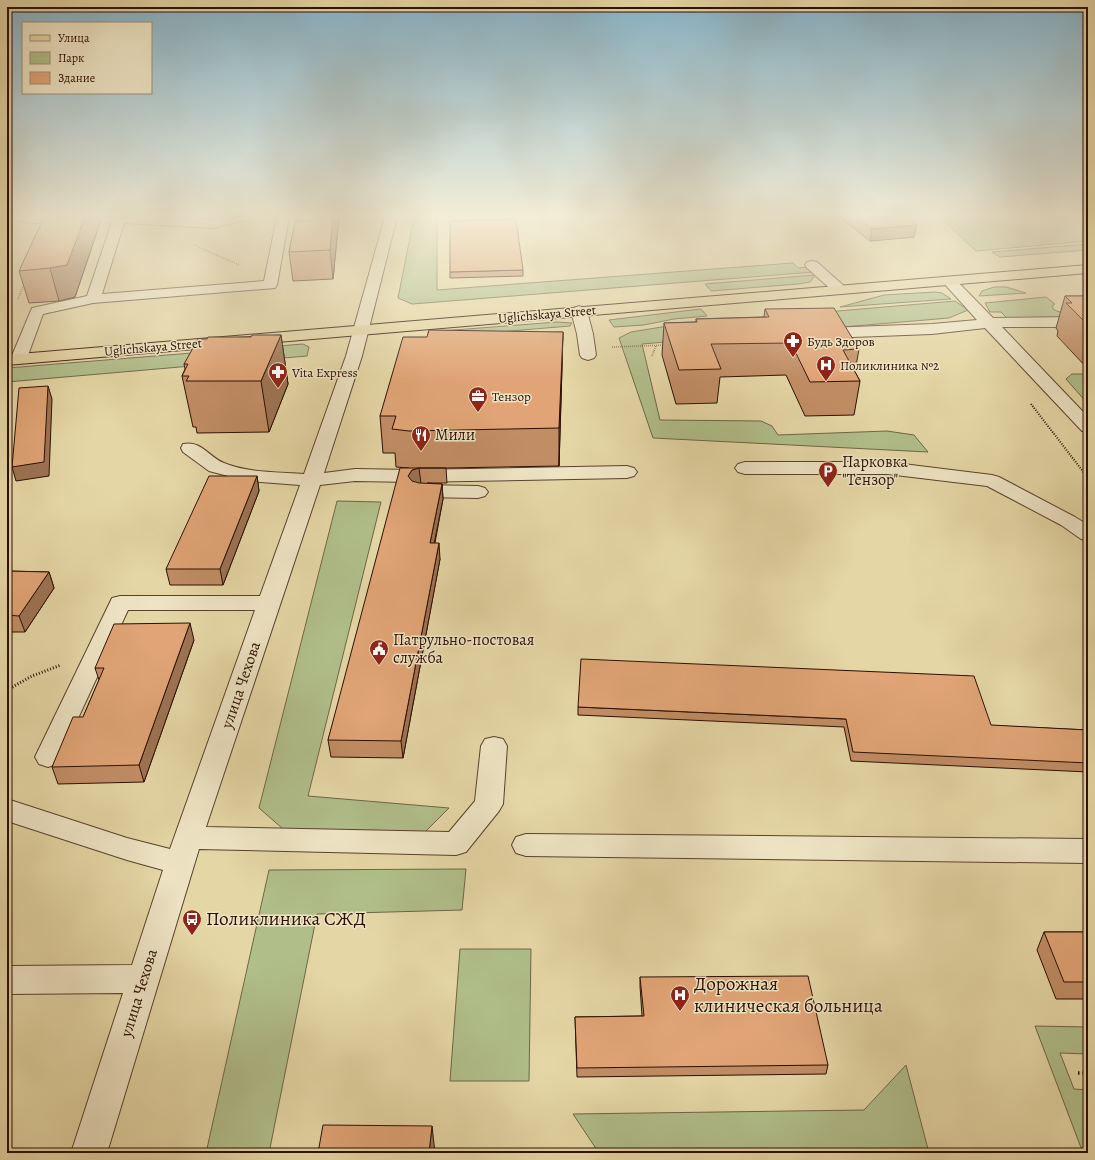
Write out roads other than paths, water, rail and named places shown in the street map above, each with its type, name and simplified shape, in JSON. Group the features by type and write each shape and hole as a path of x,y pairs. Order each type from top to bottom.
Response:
{"main road":[{"name":"Uglichskaya Street","path":"13,359 1063,271"}],"street":[{"path":"93,298 102,271"},
{"path":"13,359 37,311 93,298 270,285 273,271"},
{"name":"улица Чехова","path":"89,1153 184,850 362,329 377,271"},
{"path":"819,271 839,289"},
{"path":"949,281 1088,427"},
{"path":"579,311 585,334 588,355"},
{"path":"826,333 932,329 990,323 1078,322"},
{"path":"190,448 216,467 247,475 309,485 478,492"},
{"path":"744,468 887,468 992,481 1068,521 1088,535"},
{"path":"309,485 355,475 412,476 627,472"},
{"path":"48,757 100,650 120,603 269,603"},
{"path":"7,810 127,849 184,850 456,844 489,804 494,746"},
{"path":"526,845 1088,851"},
{"path":"7,980 143,979"}],"place":[{"name":"Будь Здоров","path":"793,358"},
{"name":"Поликлиника №2","path":"826,382"},
{"name":"Vita Express","path":"278,389"},
{"name":"Тензор","path":"478,413"},
{"name":"Мили","path":"421,452"},
{"name":"Парковка \"Тензор\"","path":"828,488"},
{"name":"Патрульно-постовая служба","path":"379,666"},
{"name":"Поликлиника СЖД","path":"192,936"},
{"name":"Дорожная клиническая больница","path":"680,1012"}]}
